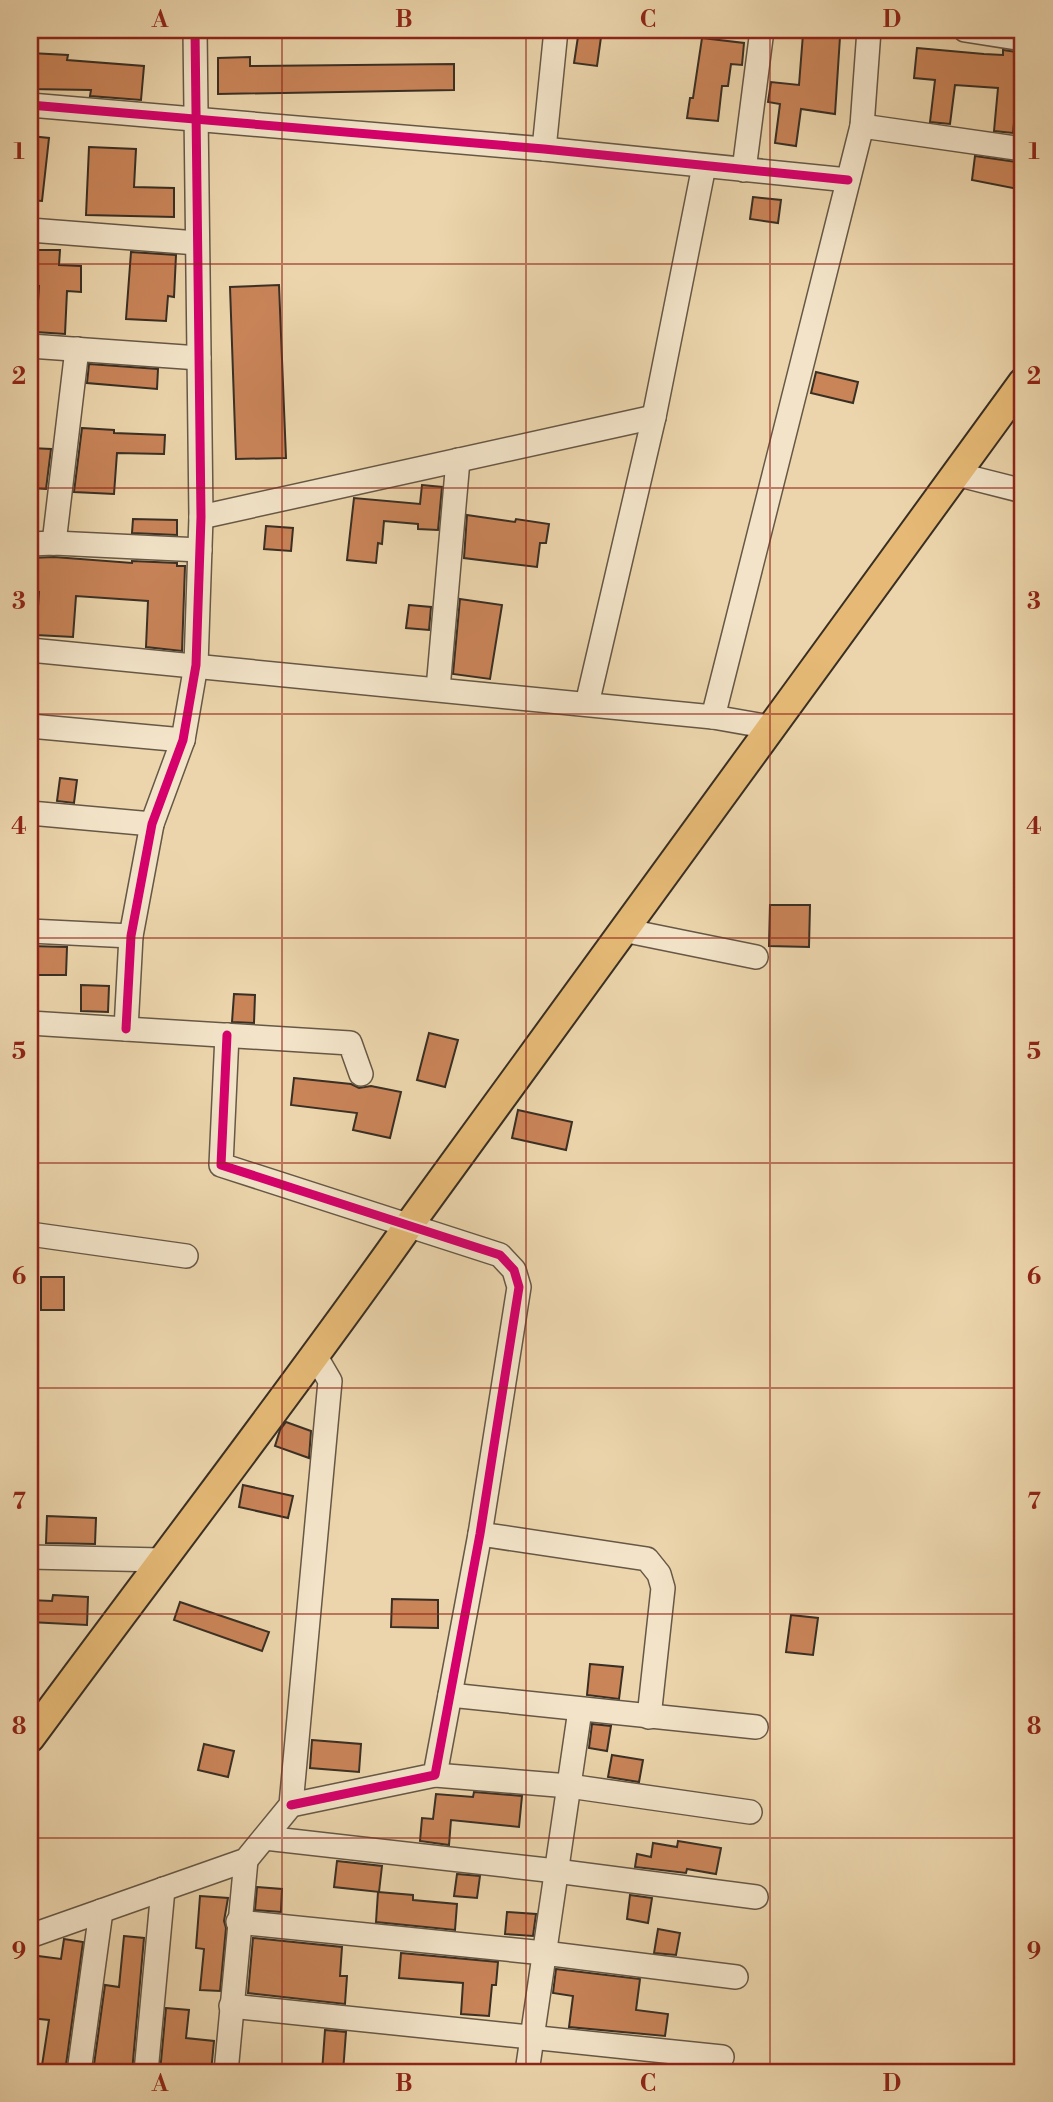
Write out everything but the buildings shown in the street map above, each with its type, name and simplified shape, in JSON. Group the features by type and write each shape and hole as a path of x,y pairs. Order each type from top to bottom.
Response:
{"main road":[{"path":"30,1738 316,1357 770,727 1023,382"}],"street":[{"path":"126,1029 131,936 152,824 183,740 196,665 201,517 195,30"},
{"path":"544,149 556,30"},
{"path":"744,170 762,30"},
{"path":"713,717 862,126 869,30"},
{"path":"965,30 1023,39"},
{"path":"30,105 544,149 848,180"},
{"path":"862,126 1023,149"},
{"path":"587,705 654,417 704,166"},
{"path":"30,230 197,243"},
{"path":"30,346 199,358"},
{"path":"54,543 77,349"},
{"path":"201,517 654,417"},
{"path":"438,690 458,460"},
{"path":"956,474 1023,491"},
{"path":"30,544 200,550"},
{"path":"30,650 713,717 770,727"},
{"path":"30,726 183,740"},
{"path":"30,813 152,824"},
{"path":"623,930 756,957"},
{"path":"30,931 131,936"},
{"path":"30,1023 349,1042 361,1074"},
{"path":"227,1035 221,1165 500,1255 514,1270 519,1287 480,1534 435,1775"},
{"path":"30,1234 186,1256"},
{"path":"30,1936 246,1860 291,1805 330,1381 316,1357"},
{"path":"480,1534 647,1559 659,1574 663,1588 649,1717"},
{"path":"30,1557 161,1560"},
{"path":"450,1695 756,1727"},
{"path":"527,2072 580,1710"},
{"path":"291,1805 435,1775 569,1786 750,1812"},
{"path":"265,1838 756,1897"},
{"path":"226,2072 238,1922 246,1860"},
{"path":"146,2072 163,1889"},
{"path":"79,2072 101,1911"},
{"path":"238,1922 544,1953 736,1977"},
{"path":"231,2006 722,2057"}],"cycle path":[{"path":"126,1029 131,936 152,824 183,740 196,665 201,517 195,30"},
{"path":"30,105 544,149 848,180"},
{"path":"227,1035 221,1165 500,1255 514,1270 519,1287 480,1534 435,1775 291,1805"}]}
